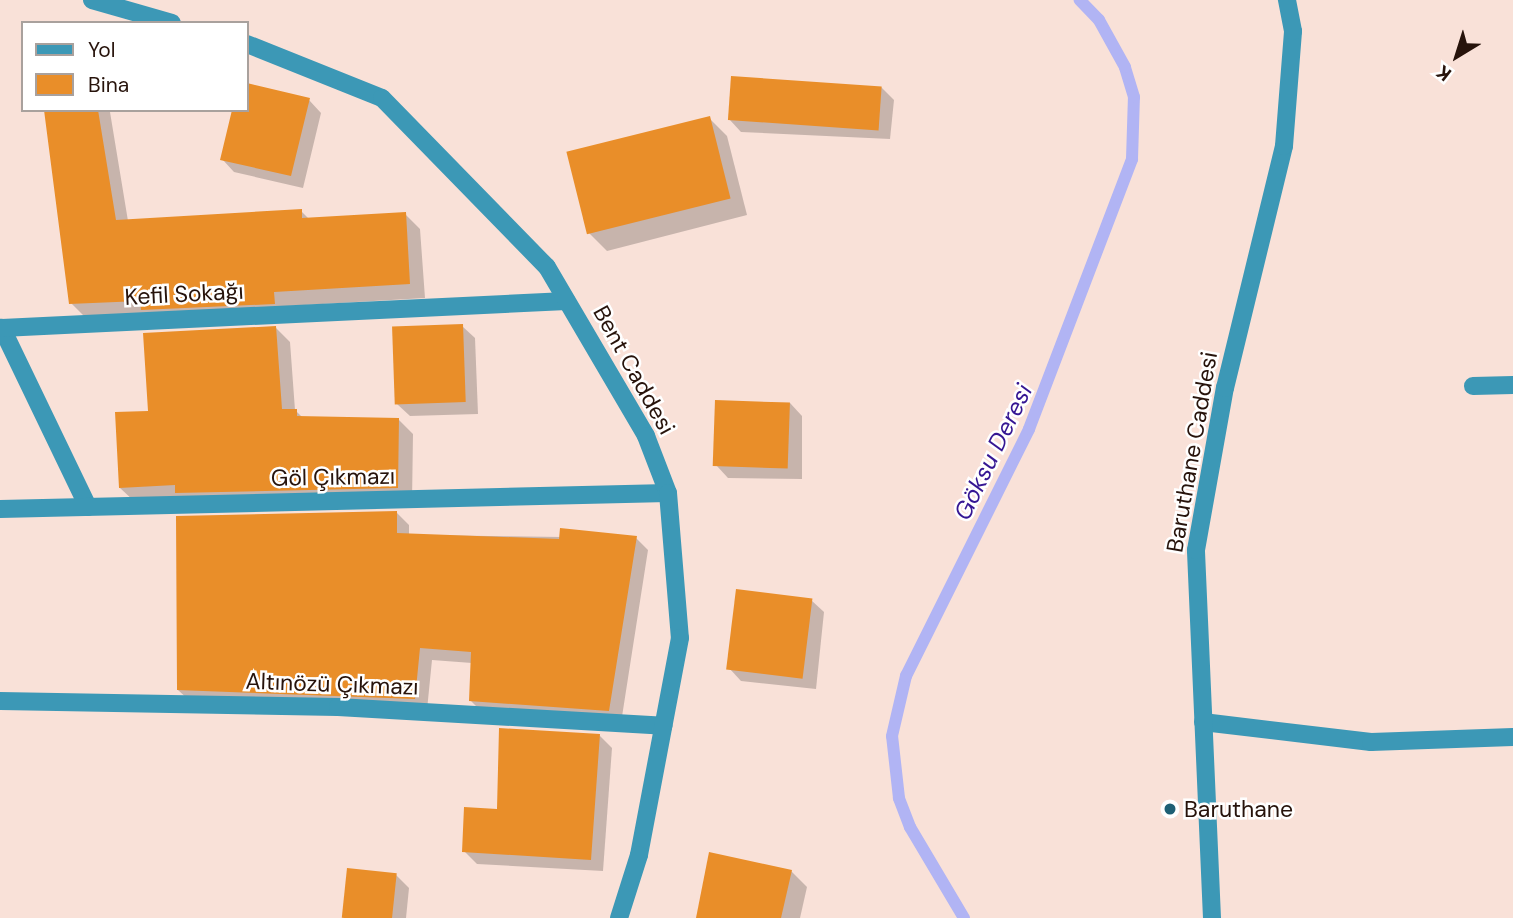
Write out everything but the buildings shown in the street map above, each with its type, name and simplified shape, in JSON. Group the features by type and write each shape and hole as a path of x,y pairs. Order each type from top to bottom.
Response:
{"street":[{"path":"92,0 165,21"},
{"name":"Baruthane Caddesi","path":"1212,918 1196,550 1225,388 1284,146 1293,31 1287,0"},
{"name":"Bent Caddesi","path":"248,44 382,98 547,267 646,436 668,493 680,638 639,855 619,918"},
{"name":"Kefil Sokağı","path":"88,507 2,328 566,301"},
{"path":"1472,386 1513,385"},
{"name":"Göl Çıkmazı","path":"0,509 668,493"},
{"name":"Altınözü Çıkmazı","path":"0,701 338,707 663,726"},
{"path":"1203,722 1371,742 1513,737"}],"waterway":[{"name":"Göksu Deresi","path":"964,918 910,827 899,798 892,736 906,676 1029,429 1132,159 1134,97 1125,67 1099,20 1080,0"}],"place":[{"name":"Baruthane","path":"1170,809"}]}
